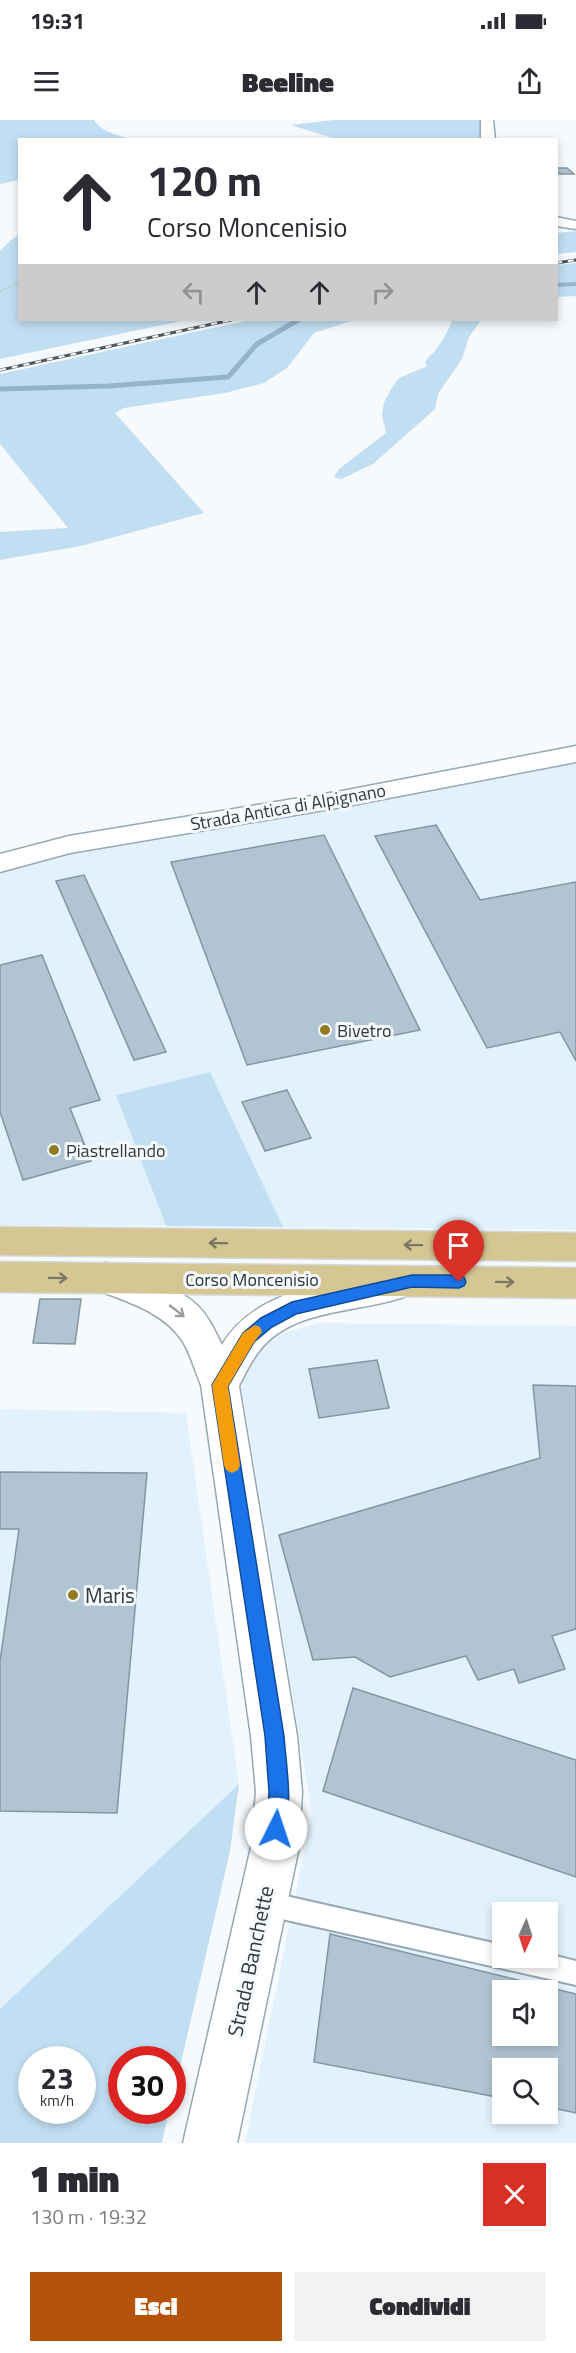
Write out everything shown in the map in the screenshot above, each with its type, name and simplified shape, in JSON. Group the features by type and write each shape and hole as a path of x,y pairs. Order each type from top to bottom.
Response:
{"main road":[{"name":"Corso Moncenisio","path":"0,1241 576,1247"},
{"name":"Corso Moncenisio","path":"0,1277 576,1284"}],"street":[{"path":"487,120 488,138"},
{"path":"558,221 576,225"},
{"name":"Strada Antica di Alpignano","path":"0,863 80,843 342,799 576,754"},
{"name":"Strada Banchette","path":"105,1278 168,1304 185,1317 199,1337 220,1385 274,1736 279,1792 275,1847 210,2143"},
{"path":"220,1385 248,1337 266,1322 292,1309 412,1281"}],"lane":[{"path":"263,1903 492,1954"},
{"path":"554,1968 576,1973"}],"path":[{"path":"0,291 18,283"}],"shaded area":[{"path":"0,120 94,120 105,130 127,138 18,138 18,180 0,184"},
{"path":"334,120 483,120 483,138 332,138 291,125"},
{"path":"576,231 576,252 558,254 558,233"},
{"path":"18,236 18,321 181,321 0,359 0,251"},
{"path":"576,263 576,296 558,297 558,265"},
{"path":"245,321 351,321 314,333 287,368 264,383 225,393 124,408 115,413 204,513 81,546 0,560 0,532 68,528 0,444 0,374"},
{"path":"452,321 480,321 469,337 462,359 438,394 435,409 373,464 341,479 334,477 339,469 386,433 382,415 384,403 391,389 399,378 427,366 426,361"},
{"path":"576,763 576,1230 283,1227 210,1072 116,1095 166,1226 0,1225 0,870 65,854 179,832 419,793"},
{"path":"210,1072 283,1227 166,1226 116,1095"},
{"path":"318,1323 576,1326 576,2143 245,2143 312,1813 242,1390 245,1370 259,1349 282,1334"},
{"path":"0,1409 186,1413 239,1784 0,2009"},
{"path":"239,1784 230,1851 185,2046 108,2046 108,2124 166,2124 162,2143 0,2143 0,2009"}],"building":[{"path":"558,168 567,168 574,174 559,174"},
{"path":"436,825 480,900 576,882 576,1061 560,1032 487,1048 375,836"},
{"path":"324,835 420,1030 247,1065 171,862"},
{"path":"84,875 166,1052 134,1060 56,881"},
{"path":"42,955 100,1100 70,1108 91,1161 23,1180 0,1112 0,965"},
{"path":"287,1090 311,1138 265,1151 242,1102"},
{"path":"40,1299 81,1299 75,1344 33,1343"},
{"path":"377,1360 389,1408 319,1418 309,1369"},
{"path":"533,1385 576,1386 576,1629 552,1636 565,1669 519,1683 514,1669 478,1680 466,1656 390,1677 355,1657 313,1660 279,1535 540,1458"},
{"name":"Maris","path":"0,1472 147,1473 117,1813 0,1811 0,1661 19,1529 0,1529"},
{"path":"353,1688 576,1760 576,1877 323,1791"},
{"path":"330,1934 519,1980 492,1980 492,2046 558,2046 558,1990 576,1994 576,2113 558,2109 558,2058 492,2058 492,2096 314,2062"}],"waterway":[{"path":"558,285 576,284"},
{"path":"0,389 109,386 228,377 257,344 296,321"}],"railway":[{"path":"558,263 576,260"},
{"path":"0,370 226,321"}],"slow traffic":[{"path":"232,1465 220,1385 248,1337 255,1332"}],"place":[{"name":"Bivetro","path":"325,1030"},
{"name":"Piastrellando","path":"54,1150"},
{"name":"Maris","path":"73,1595"}],"route":[{"path":"276,1829 279,1792 274,1736 220,1385 248,1337 266,1322 292,1309 412,1281 459,1282"}]}
